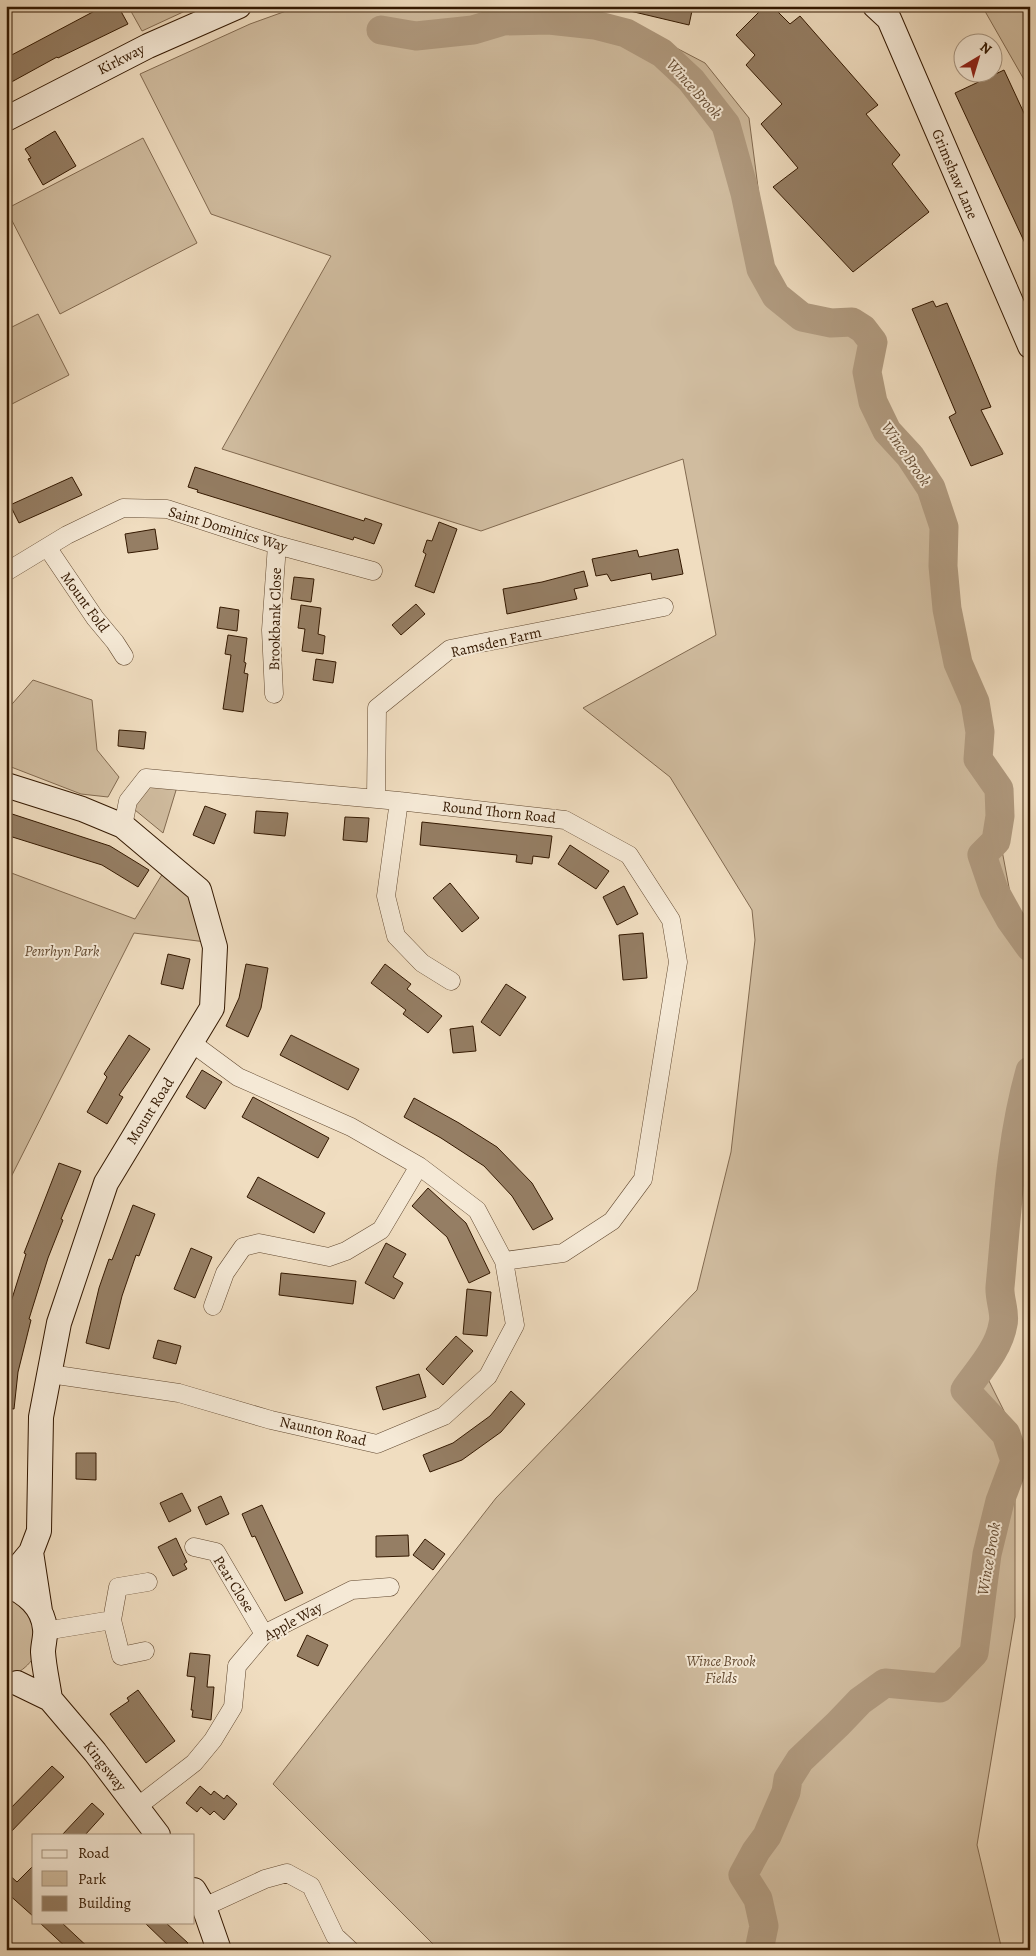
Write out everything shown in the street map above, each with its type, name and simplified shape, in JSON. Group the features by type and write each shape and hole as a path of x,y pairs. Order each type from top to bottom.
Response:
{"street":[{"name":"Kirkway","path":"6,119 148,46 238,6"},
{"name":"Grimshaw Lane","path":"874,6 888,19 1030,346"},
{"name":"Saint Dominics Way","path":"6,572 67,535 124,508 167,509 277,545 373,571"},
{"name":"Brookbank Close","path":"274,694 272,630 277,545"},
{"name":"Mount Fold","path":"47,547 95,618 124,656"},
{"name":"Ramsden Farm","path":"376,799 377,708 450,649 664,607"},
{"name":"Round Thorn Road","path":"122,826 128,801 146,778 399,801 565,820 629,855 670,920 678,962 643,1179 612,1221 563,1253 504,1261"},
{"name":"Mount Road","path":"6,785 82,809 122,826 199,890 215,947 212,1008 106,1183 58,1323 41,1417 38,1531 31,1552 6,1583"},
{"path":"399,801 386,896 396,936 422,963 451,982"},
{"name":"Naunton Road","path":"50,1374 179,1393 271,1420 377,1444 444,1416 488,1376 515,1325 504,1261 477,1210 419,1166 351,1127 238,1077 192,1043"},
{"path":"213,1306 225,1273 243,1247 259,1243 329,1257 346,1251 381,1230 419,1166"},
{"name":"Pear Close","path":"194,1547 216,1552 264,1634"},
{"name":"Mount Road","path":"31,1552 43,1631"},
{"path":"145,1651 121,1656 112,1620 118,1587 148,1582"},
{"path":"6,1583 22,1591 35,1603 43,1631 50,1699"},
{"name":"Apple Way","path":"137,1807 194,1763 213,1740 233,1707 237,1666 264,1634 352,1590 390,1587"},
{"path":"43,1631 112,1620"},
{"name":"Kingsway","path":"11,1684 35,1668 43,1631"},
{"name":"Kingsway","path":"11,1684 50,1699 95,1752 157,1834"},
{"path":"219,1950 199,1899 287,1873 311,1886 335,1936 350,1950"}],"green space":[{"path":"128,6 196,6 142,31"},
{"name":"Wince Brook Fields","path":"300,6 574,6 642,30 705,63 749,118 766,249 784,297 829,316 866,320 884,347 875,386 895,427 931,467 947,513 953,598 963,662 979,701 985,738 982,758 1004,789 1006,819 1001,845 1011,898 1030,931 1030,1104 1018,1169 1008,1243 1011,1329 984,1371 1023,1449 1015,1488 1015,1617 977,1845 1002,1950 439,1950 273,1784 496,1498 697,1290 731,1152 755,940 752,910 670,777 583,708 716,635 683,459 481,531 222,449 331,256 211,214 140,74 250,24"},
{"path":"982,6 1030,6 1030,90 1004,44 1004,32 997,32"},
{"path":"143,138 197,243 60,314 6,209"},
{"path":"38,314 69,375 6,407 6,330"},
{"path":"33,680 92,700 97,750 119,777 108,797 81,794 6,765 6,711"},
{"path":"149,786 177,787 163,833 135,810 137,796"},
{"name":"Penrhyn Park","path":"166,868 194,892 206,942 134,933 6,1187 6,871 135,919"},
{"path":"6,1596 29,1611 35,1630 37,1649 28,1665 6,1679"}],"building":[{"path":"104,6 118,6 128,24 57,57 6,85 6,58"},
{"path":"631,6 693,6 689,25 630,11"},
{"path":"765,6 772,6 790,24 800,16 878,105 866,114 900,155 892,164 929,212 853,272 773,187 798,168 761,124 782,104 746,65 755,55 736,35"},
{"path":"1004,70 1030,126 1030,254 955,93 978,82 1004,82"},
{"path":"55,131 76,166 43,185 28,159 31,158 25,149"},
{"path":"933,301 936,307 947,303 991,407 981,410 1003,454 971,466 949,417 956,413 912,309"},
{"path":"195,467 364,521 365,518 382,524 374,544 354,537 353,540 197,492 198,490 188,487"},
{"path":"72,477 82,495 19,523 10,505"},
{"path":"439,522 457,529 434,593 415,586 426,554 423,552 427,540 432,541"},
{"path":"155,529 158,549 128,553 125,534"},
{"path":"678,549 683,574 652,580 651,573 611,581 607,574 596,576 592,559 637,550 639,557"},
{"path":"584,571 588,586 574,589 577,599 507,614 503,589 542,582"},
{"path":"294,577 314,579 311,602 291,599"},
{"path":"416,604 425,614 401,635 392,625"},
{"path":"301,605 321,608 318,634 325,636 323,654 302,651 305,629 298,628"},
{"path":"220,607 239,610 237,631 217,628"},
{"path":"228,635 247,638 244,673 248,674 243,712 223,709 231,655 225,654"},
{"path":"316,659 336,662 333,683 313,680"},
{"path":"119,730 146,732 144,749 118,746"},
{"path":"205,806 226,814 214,844 193,835"},
{"path":"256,811 288,813 285,836 254,833"},
{"path":"6,812 110,846 149,870 138,887 102,865 6,835"},
{"path":"345,817 369,818 367,842 343,840"},
{"path":"422,822 552,836 549,858 533,856 532,864 516,862 517,855 420,845"},
{"path":"570,845 609,871 596,889 558,864"},
{"path":"450,883 479,918 462,932 433,898"},
{"path":"624,886 638,914 617,925 603,897"},
{"path":"643,933 647,978 623,980 619,935"},
{"path":"168,954 190,959 183,989 161,984"},
{"path":"246,964 268,968 261,1008 248,1037 226,1026 239,998"},
{"path":"385,964 411,984 407,989 442,1016 428,1033 403,1014 406,1010 371,983"},
{"path":"506,984 526,997 500,1036 481,1022"},
{"path":"473,1026 476,1051 453,1053 450,1029"},
{"path":"129,1035 150,1049 119,1095 123,1097 107,1124 87,1112 107,1077 104,1074"},
{"path":"291,1035 359,1069 348,1090 280,1055"},
{"path":"202,1070 222,1082 205,1109 186,1097"},
{"path":"253,1097 329,1138 318,1158 242,1117"},
{"path":"414,1098 497,1147 532,1183 553,1219 533,1230 512,1196 484,1166 404,1117"},
{"path":"59,1163 81,1171 61,1219 63,1220 48,1258 29,1319 31,1320 18,1372 14,1409 6,1408 6,1323 26,1254 24,1253"},
{"path":"258,1177 325,1213 314,1233 247,1197"},
{"path":"428,1188 466,1223 490,1273 469,1283 447,1237 412,1206"},
{"path":"133,1205 155,1214 139,1256 136,1255 122,1296 109,1349 86,1343 99,1288 109,1259 112,1260"},
{"path":"386,1243 406,1254 393,1277 403,1283 394,1299 365,1283"},
{"path":"191,1248 212,1257 195,1298 174,1289"},
{"path":"281,1273 356,1281 353,1304 279,1295"},
{"path":"467,1289 491,1292 487,1336 463,1334"},
{"path":"456,1336 473,1351 443,1385 426,1369"},
{"path":"158,1340 181,1346 176,1364 153,1358"},
{"path":"419,1374 426,1397 383,1410 376,1387"},
{"path":"511,1391 525,1404 501,1432 462,1460 430,1472 423,1455 453,1443 490,1416"},
{"path":"76,1453 96,1453 96,1480 76,1479"},
{"path":"182,1493 191,1511 169,1522 160,1503"},
{"path":"221,1496 229,1514 206,1525 198,1507"},
{"path":"262,1505 303,1593 285,1601 255,1536 252,1537 242,1514"},
{"path":"408,1535 409,1556 376,1557 376,1536"},
{"path":"176,1538 187,1562 184,1564 187,1569 173,1576 158,1547"},
{"path":"425,1539 445,1554 433,1570 413,1555"},
{"path":"307,1635 328,1645 318,1666 297,1656"},
{"path":"190,1653 210,1655 207,1687 214,1687 211,1720 192,1717 193,1710 191,1710 195,1677 187,1676"},
{"path":"138,1690 175,1741 146,1763 110,1714 129,1701 127,1698"},
{"path":"52,1766 64,1777 6,1837 6,1813"},
{"path":"200,1786 211,1795 214,1791 224,1799 227,1795 237,1804 224,1820 214,1811 210,1815 201,1807 197,1812 186,1803"},
{"path":"92,1803 104,1814 86,1834 63,1834"},
{"path":"32,1867 32,1915 6,1892 6,1872 17,1882"},
{"path":"41,1924 63,1924 91,1950 69,1950"},
{"path":"146,1924 167,1924 188,1943 181,1950 173,1950"}],"waterway":[{"name":"Wince Brook","path":"381,30 416,36 473,30 503,21 549,20 595,25 626,33 662,53 691,80 726,125 745,193 761,269 776,296 802,317 831,323 852,322 863,329 873,342 867,372 873,402 887,431 910,456 931,488 944,527 943,566 947,609 958,663 975,702 980,732 978,759 999,789 1000,816 996,841 982,855 994,890 1010,919 1030,947"},
{"name":"Wince Brook","path":"759,1950 764,1926 758,1899 743,1875 756,1851 767,1836 786,1792 788,1779 800,1760 860,1701 885,1683 940,1688 974,1653 987,1554 1000,1501 1015,1461 1006,1434 965,1390 993,1351 1003,1324 1004,1315 1000,1287 1010,1178 1018,1124 1030,1071"}]}
